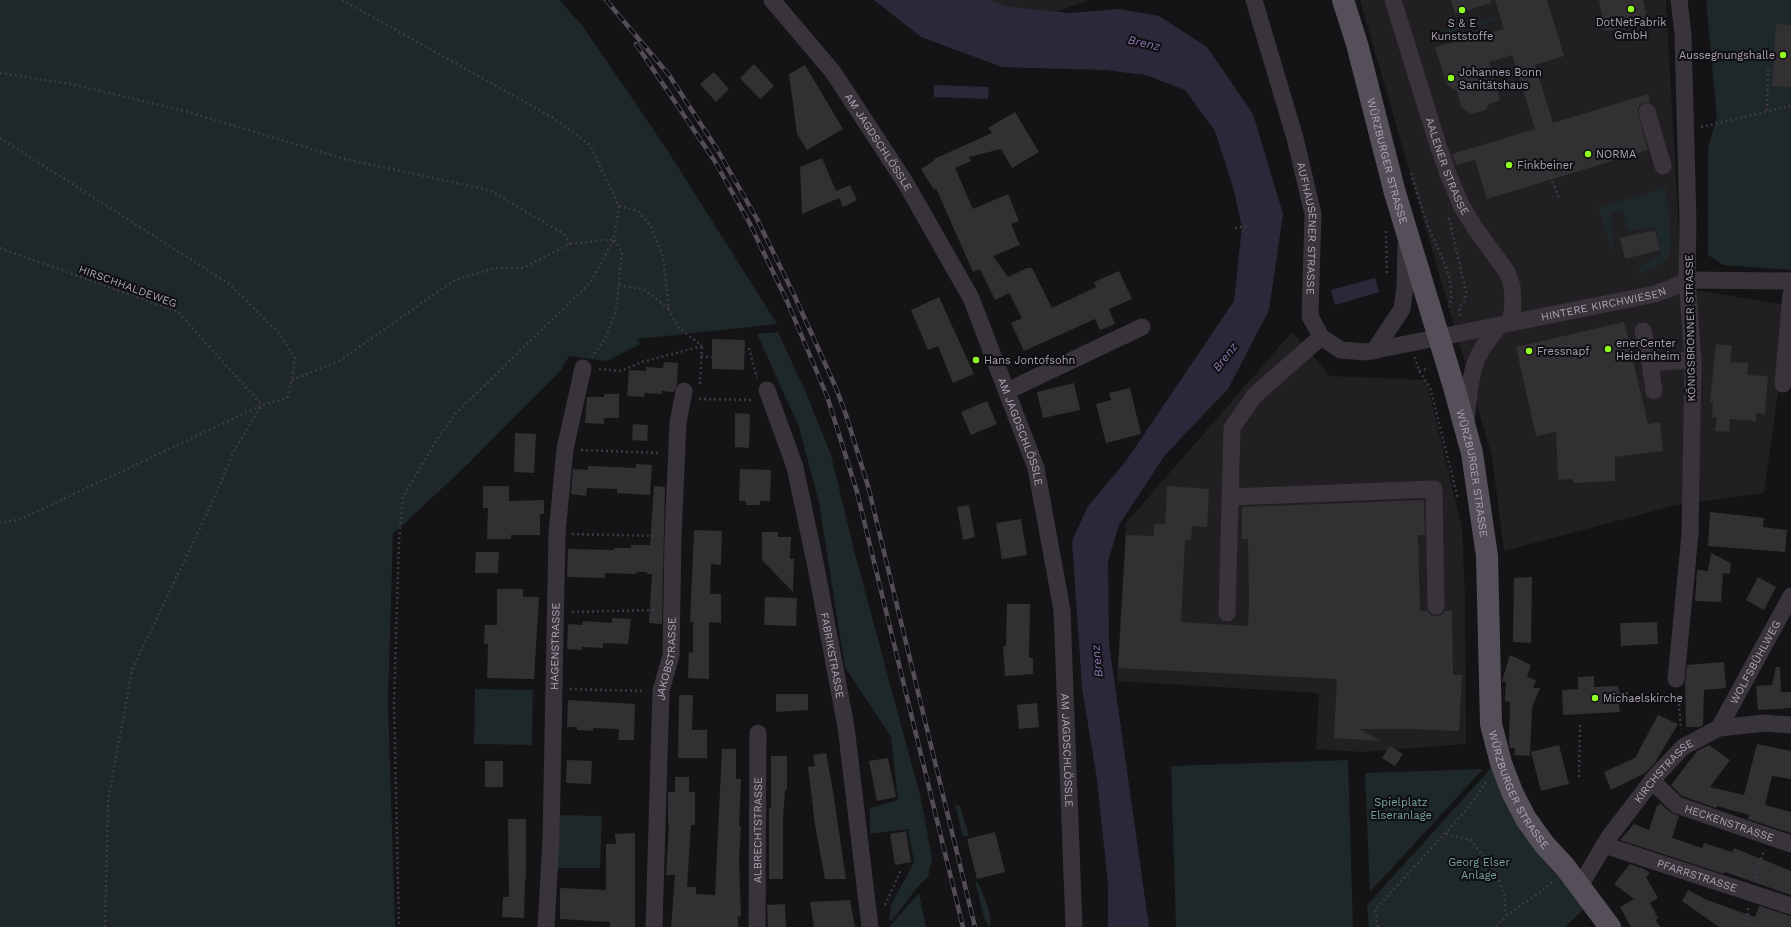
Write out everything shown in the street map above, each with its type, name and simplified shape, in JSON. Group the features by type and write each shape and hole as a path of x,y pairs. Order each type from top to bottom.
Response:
{"main road":[{"name":"WÜRZBURGER STRASSE","path":"1343,0 1406,231 1472,453 1487,556 1491,724 1501,764 1512,792 1526,819 1544,844 1566,868 1610,927"}],"street":[{"name":"AM JAGDSCHLÖSSLE","path":"772,0 833,72 905,182 971,298 1036,468 1062,610 1074,927"},
{"name":"AUFHAUSENER STRASSE","path":"1254,0 1295,138 1313,214 1310,316 1321,337 1341,350 1366,352 1439,338"},
{"name":"AALENER STRASSE","path":"1393,0 1436,142 1461,205 1475,228 1508,272 1512,286 1513,306 1505,324"},
{"name":"KÖNIGSBRONNER STRASSE","path":"1676,679 1690,534 1693,360 1687,280 1688,222 1683,35 1679,0"},
{"path":"1647,112 1663,166"},
{"path":"1374,351 1402,309 1405,287 1406,231"},
{"name":"HINTERE KIRCHWIESEN","path":"1439,338 1655,294 1687,280 1791,281"},
{"path":"1783,384 1791,294"},
{"path":"1465,428 1472,376 1476,360 1485,345 1505,324"},
{"path":"1007,392 1142,327"},
{"path":"1643,331 1650,363 1654,392"},
{"path":"1227,613 1232,428 1254,396 1321,337"},
{"path":"1650,363 1693,360"},
{"name":"HAGENSTRASSE","path":"546,927 551,839 557,533 565,449 583,368"},
{"name":"JAKOBSTRASSE","path":"654,927 661,691 671,655 673,537 678,424 691,395"},
{"name":"FABRIKSTRASSE","path":"769,395 795,467 846,727 870,927"},
{"path":"1230,497 1434,489 1436,606"},
{"name":"WOLFSBÜHLWEG","path":"1719,728 1791,596"},
{"name":"KIRCHSTRASSE","path":"1580,886 1604,845 1652,781 1683,747 1719,728 1765,723 1791,725"},
{"name":"ALBRECHTSTRASSE","path":"757,927 758,732"},
{"name":"HECKENSTRASSE","path":"1652,781 1677,805 1791,844"},
{"name":"PFARRSTRASSE","path":"1604,845 1791,906"}],"path":[{"path":"342,0 552,117 590,145 619,206 614,239 591,282 456,413 436,442 403,497 399,541 394,702 400,927"},
{"path":"1767,112 1768,68"},
{"path":"0,73 71,84 185,111 345,159 489,190 564,234 570,244"},
{"path":"1685,131 1791,106"},
{"path":"0,138 228,283 278,332 295,358 292,380 287,398 262,405 21,519 0,524"},
{"path":"1549,172 1559,199"},
{"path":"619,206 638,211 651,226 663,257 669,310"},
{"path":"1447,211 1466,292 1465,302 1459,308 1464,333"},
{"path":"1235,228 1248,226"},
{"path":"292,380 341,360 453,281 495,268 523,268 570,244 614,239"},
{"path":"583,368 605,339 616,311 622,252 614,239"},
{"name":"HIRSCHHALDEWEG","path":"0,248 178,312 262,405"},
{"path":"619,285 645,290 669,310 679,328 702,346"},
{"path":"583,368 621,371 642,362 692,347 702,346"},
{"path":"691,395 699,391 702,346"},
{"path":"748,348 761,392 769,395"},
{"path":"701,356 712,357"},
{"path":"1419,371 1430,387 1459,503"},
{"path":"691,395 769,395"},
{"path":"105,927 108,801 132,670 211,505 235,449 262,405"},
{"path":"565,449 676,454"},
{"path":"557,533 673,537"},
{"path":"565,612 672,610"},
{"path":"1676,679 1683,747"},
{"path":"553,688 661,691"},
{"path":"1579,777 1580,722"},
{"path":"1378,927 1375,910 1446,834 1468,808 1483,786 1501,764"},
{"path":"1446,834 1471,840 1497,874 1505,897 1505,915"},
{"path":"1754,927 1747,923 1749,892 1769,837"},
{"path":"1496,927 1505,915 1545,889 1566,868"},
{"path":"884,906 901,870"}],"shaded area":[{"path":"963,0 1090,0 984,36"},
{"path":"1360,0 1666,0 1682,288 1790,306 1764,493 1676,505 1504,551 1492,457"},
{"path":"1292,332 1330,376 1426,380 1462,528 1465,596 1466,744 1363,752 1316,749 1319,693 1117,681 1126,523"}],"green space":[{"path":"0,0 559,0 582,25 666,148 777,324 637,339 640,344 607,361 569,356 561,370 467,465 393,534 388,701 395,927 0,927"},
{"path":"1706,0 1791,0 1791,270 1723,265 1708,255 1708,148 1717,117"},
{"path":"1543,4 1479,25 1421,40 1443,30"},
{"path":"1666,187 1671,234 1669,256 1658,266 1634,276 1641,267 1661,254 1656,227 1628,231 1622,210 1611,213 1613,255 1598,208"},
{"path":"778,332 806,393 831,455 855,554 921,799 932,858 928,877 918,886 892,921 889,920 891,905 914,862 908,829 870,834 870,808 898,800 891,737 845,667 819,503 799,427 757,334"},
{"path":"475,689 533,690 532,745 474,744"},
{"path":"1348,760 1353,927 1176,927 1171,766"},
{"name":"Georg Elser Anlage","path":"1492,767 1591,902 1565,927 1369,927 1367,905"},
{"name":"Spielplatz Elseranlage","path":"1483,769 1370,892 1365,773"},
{"path":"955,804 960,806 969,836 963,837"},
{"path":"560,815 602,816 600,868 558,868"},
{"path":"975,882 978,882 987,904 991,922 990,927 985,921"},
{"path":"919,893 926,927 889,927"}],"water":[{"name":"Brenz","path":"874,0 988,0 1010,7 1069,13 1118,9 1159,16 1207,47 1253,114 1283,214 1269,310 1228,389 1165,455 1119,525 1108,561 1109,643 1149,927 1108,927 1108,885 1097,779 1082,688 1072,541 1088,506 1126,461 1234,301 1242,227 1233,187 1215,131 1185,90 1146,75 1105,70 1002,67 921,37"},
{"path":"934,85 989,87 988,99 934,97"},
{"path":"1375,278 1379,292 1335,305 1331,290"}],"building":[{"name":"S & E Kunststoffe","path":"1451,0 1491,0 1491,3 1455,14"},
{"path":"1495,0 1547,0 1564,56 1535,65 1553,123 1648,94 1650,103 1640,105 1637,110 1648,150 1487,199 1475,160 1456,165 1452,154 1535,129 1512,55 1489,62 1500,100 1489,104 1486,110 1471,114 1461,107 1457,91 1447,85 1435,47 1504,29"},
{"path":"1599,0 1643,0 1648,23 1605,31"},
{"name":"Aussegnungshalle","path":"1776,24 1791,25 1791,87 1772,86"},
{"path":"754,64 774,86 760,99 740,78"},
{"path":"805,65 843,129 807,150 797,134 789,74"},
{"path":"714,72 729,89 716,102 700,84"},
{"path":"1015,112 1039,152 1012,168 1001,149 969,157 971,161 955,168 973,209 1008,194 1019,221 1011,224 1020,245 993,256 1008,277 1027,268 1032,268 1052,308 1096,287 1094,282 1119,271 1132,299 1109,309 1115,324 1100,330 1095,319 1024,351 1011,323 1022,318 1009,293 995,300 980,269 973,272 936,188 934,190 921,169 935,160 934,159 992,133 988,128"},
{"path":"822,158 839,198 802,214 800,167"},
{"path":"850,185 857,200 843,207 836,191"},
{"path":"1655,230 1660,250 1625,259 1620,238"},
{"path":"939,297 974,374 953,383 938,346 928,350 911,310"},
{"path":"1624,322 1648,424 1660,422 1663,451 1615,457 1615,481 1573,483 1573,479 1558,480 1556,432 1536,436 1516,347"},
{"path":"712,339 745,340 744,370 712,369"},
{"path":"1716,344 1732,346 1730,362 1748,363 1747,375 1768,376 1765,414 1756,413 1756,421 1730,419 1729,432 1715,431 1717,418 1712,417 1713,402 1710,402"},
{"path":"664,362 678,363 677,384 674,392 662,391 662,394 645,393 644,397 627,396 629,370 646,371 646,367 663,368"},
{"path":"1074,383 1080,410 1043,418 1037,392"},
{"path":"1130,388 1141,434 1106,443 1096,404 1111,400 1109,393"},
{"path":"604,394 619,394 619,418 604,418 604,424 585,423 587,397 604,397"},
{"path":"987,401 997,424 971,435 961,412"},
{"path":"735,413 750,414 749,448 735,447"},
{"path":"633,424 648,425 647,441 632,440"},
{"path":"515,433 536,434 534,473 514,472"},
{"path":"636,464 652,465 650,495 617,493 617,489 587,488 586,496 571,494 573,469 588,470 588,466 636,468"},
{"path":"740,469 771,470 770,501 760,501 760,505 746,505 746,501 739,501"},
{"path":"483,486 509,486 509,501 544,500 544,514 540,514 540,535 511,535 511,539 487,539 488,508 483,508"},
{"path":"654,486 665,487 662,624 649,623 652,574 647,574 647,572 636,572 636,574 605,573 605,578 567,577 568,549 614,550 614,548 631,548 631,545 650,545"},
{"path":"1167,486 1209,489 1207,527 1192,526 1191,540 1185,540 1181,622 1248,626 1248,539 1242,539 1242,507 1424,500 1425,535 1418,535 1420,611 1427,611 1431,615 1436,616 1441,615 1445,611 1452,611 1453,675 1462,675 1459,731 1360,729 1380,741 1334,738 1337,679 1118,668 1126,535 1154,536 1154,524 1165,524"},
{"path":"969,505 975,537 963,540 957,507"},
{"path":"1710,512 1764,518 1763,527 1787,530 1785,552 1708,546"},
{"path":"1021,519 1027,555 1002,559 996,523"},
{"path":"694,530 722,531 721,565 711,564 710,594 721,594 721,623 709,622 709,679 688,678 689,652 693,653 693,622 690,622"},
{"path":"762,532 778,532 778,537 791,537 790,559 794,559 793,592 762,560"},
{"path":"476,552 499,552 498,573 475,573"},
{"path":"1711,553 1731,563 1730,574 1723,573 1721,602 1695,601 1697,570 1708,571"},
{"path":"1532,577 1531,643 1513,642 1514,578"},
{"path":"1758,577 1776,587 1764,610 1746,600"},
{"path":"497,589 523,589 523,597 539,597 534,679 487,678 488,644 484,644 485,625 497,625"},
{"path":"765,597 797,598 796,626 764,625"},
{"path":"1007,604 1030,604 1029,658 1033,658 1033,674 1005,676 1003,646 1006,646"},
{"path":"612,618 631,619 628,644 603,643 603,648 582,647 582,650 567,649 568,624 582,625 583,621 612,623"},
{"path":"1657,622 1658,644 1621,646 1620,623"},
{"path":"1510,655 1531,665 1527,677 1536,680 1533,688 1540,688 1532,708 1530,756 1514,755 1515,748 1510,748 1510,702 1505,701 1506,682 1502,681"},
{"path":"1724,662 1726,688 1704,690 1703,725 1699,727 1686,727 1685,682 1687,665"},
{"path":"1776,667 1780,667 1781,692 1791,692 1791,708 1758,710 1756,686 1772,685"},
{"name":"Michaelskirche","path":"1594,676 1594,687 1618,686 1619,692 1628,692 1629,704 1619,704 1620,712 1563,715 1562,690 1578,689 1578,677"},
{"path":"776,694 808,694 808,710 776,712"},
{"path":"679,695 693,695 692,730 707,730 707,758 678,758"},
{"path":"568,700 635,704 634,740 618,740 619,729 593,728 593,731 577,730 577,727 567,727"},
{"path":"1037,703 1039,727 1019,729 1017,705"},
{"path":"1658,715 1678,724 1654,764 1645,773 1611,790 1604,772 1635,758"},
{"path":"1757,744 1791,751 1791,779 1772,776 1765,805 1791,812 1791,833 1748,819 1749,815 1717,806 1716,808 1682,796 1671,785 1697,751 1709,745 1730,760 1710,787 1744,795"},
{"path":"1559,745 1569,784 1541,791 1531,752"},
{"path":"1390,746 1403,754 1395,766 1382,758"},
{"path":"722,749 736,749 736,779 741,779 739,860 741,917 738,916 738,927 671,927 675,875 666,875 669,825 668,792 675,792 675,777 689,777 689,792 695,792 695,825 691,825 687,887 696,887 696,894 715,895"},
{"path":"826,753 846,879 825,879 815,825 808,767 815,766 813,755"},
{"path":"771,756 787,756 787,790 785,790 783,818 783,879 769,879"},
{"path":"888,758 896,797 877,801 869,761"},
{"path":"567,760 592,761 591,784 566,783"},
{"path":"485,761 503,761 503,787 485,787"},
{"path":"1660,803 1670,812 1679,816 1672,838 1702,848 1704,843 1732,852 1734,848 1791,871 1791,895 1725,872 1724,874 1620,840 1634,824 1649,830 1657,806"},
{"path":"508,819 526,819 526,879 524,918 502,917 503,897 509,897"},
{"path":"906,831 911,862 895,865 890,834"},
{"path":"995,832 1005,872 977,879 967,839"},
{"path":"635,833 635,927 610,927 610,922 560,919 560,888 606,890 606,844 616,844 615,834"},
{"path":"1630,864 1650,873 1646,877 1658,898 1650,903 1658,918 1656,920 1660,927 1631,927 1620,907 1634,899 1614,884"},
{"path":"1688,890 1707,900 1755,917 1759,906 1791,916 1791,927 1719,927 1682,901"},
{"path":"850,900 855,927 814,927 810,902"},
{"path":"785,904 786,927 768,927 767,905"}],"railway":[{"path":"606,0 669,75 717,149 757,219 795,297 836,388 868,486 975,927"},
{"path":"636,44 714,160 749,222 787,301 827,396 857,492 963,927"}],"place":[{"name":"DotNetFabrik GmbH","path":"1631,9"},
{"name":"S & E Kunststoffe","path":"1462,10"},
{"name":"Aussegnungshalle","path":"1783,55"},
{"name":"Johannes Bonn Sanitätshaus","path":"1451,78"},
{"name":"NORMA","path":"1588,154"},
{"name":"Finkbeiner","path":"1509,165"},
{"name":"enerCenter Heidenheim","path":"1608,349"},
{"name":"Fressnapf","path":"1529,351"},
{"name":"Hans Jontofsohn","path":"976,360"},
{"name":"Michaelskirche","path":"1595,698"}]}
